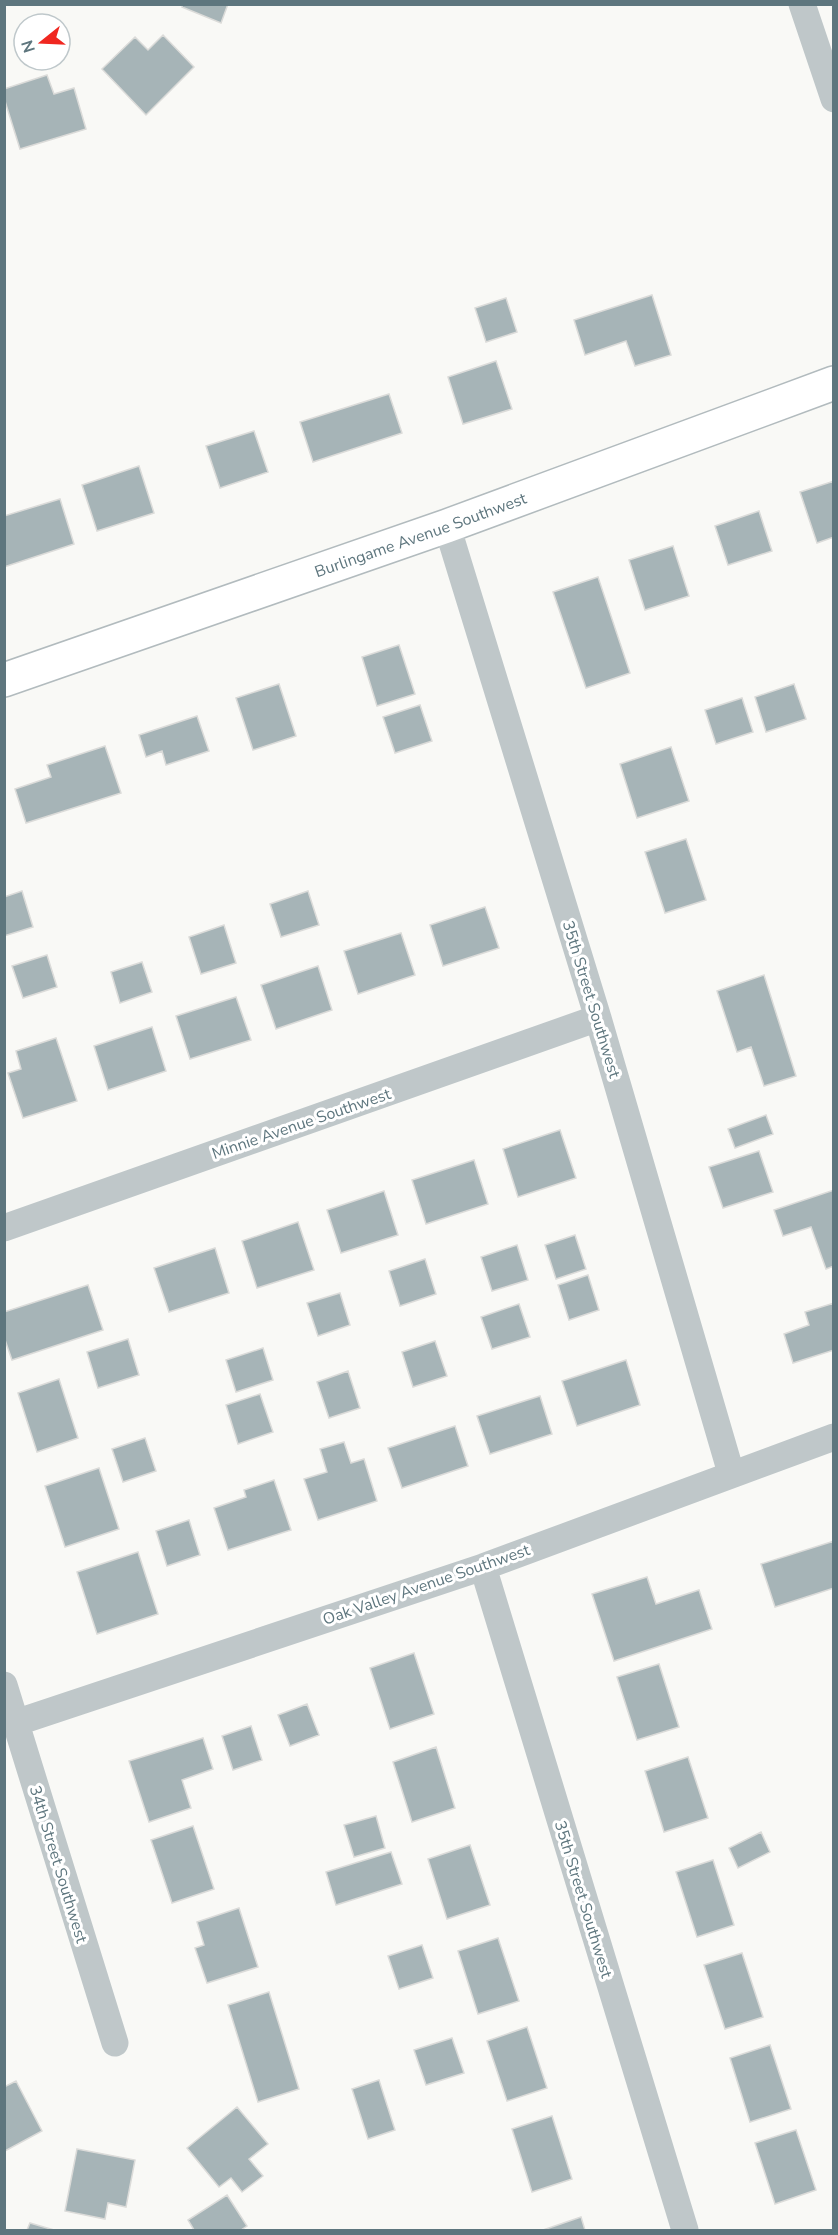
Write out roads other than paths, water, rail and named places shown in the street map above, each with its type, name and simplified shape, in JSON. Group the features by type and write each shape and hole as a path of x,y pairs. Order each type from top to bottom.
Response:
{"street":[{"path":"802,4 834,99"},
{"name":"Burlingame Avenue Southwest","path":"4,680 447,526 834,383"},
{"name":"35th Street Southwest","path":"447,526 598,1018 731,1473"},
{"name":"Minnie Avenue Southwest","path":"4,1228 598,1018"},
{"name":"Oak Valley Avenue Southwest","path":"15,1723 483,1567 731,1473 834,1437"},
{"name":"35th Street Southwest","path":"483,1567 685,2230"},
{"name":"34th Street Southwest","path":"4,1685 115,2043"}]}
